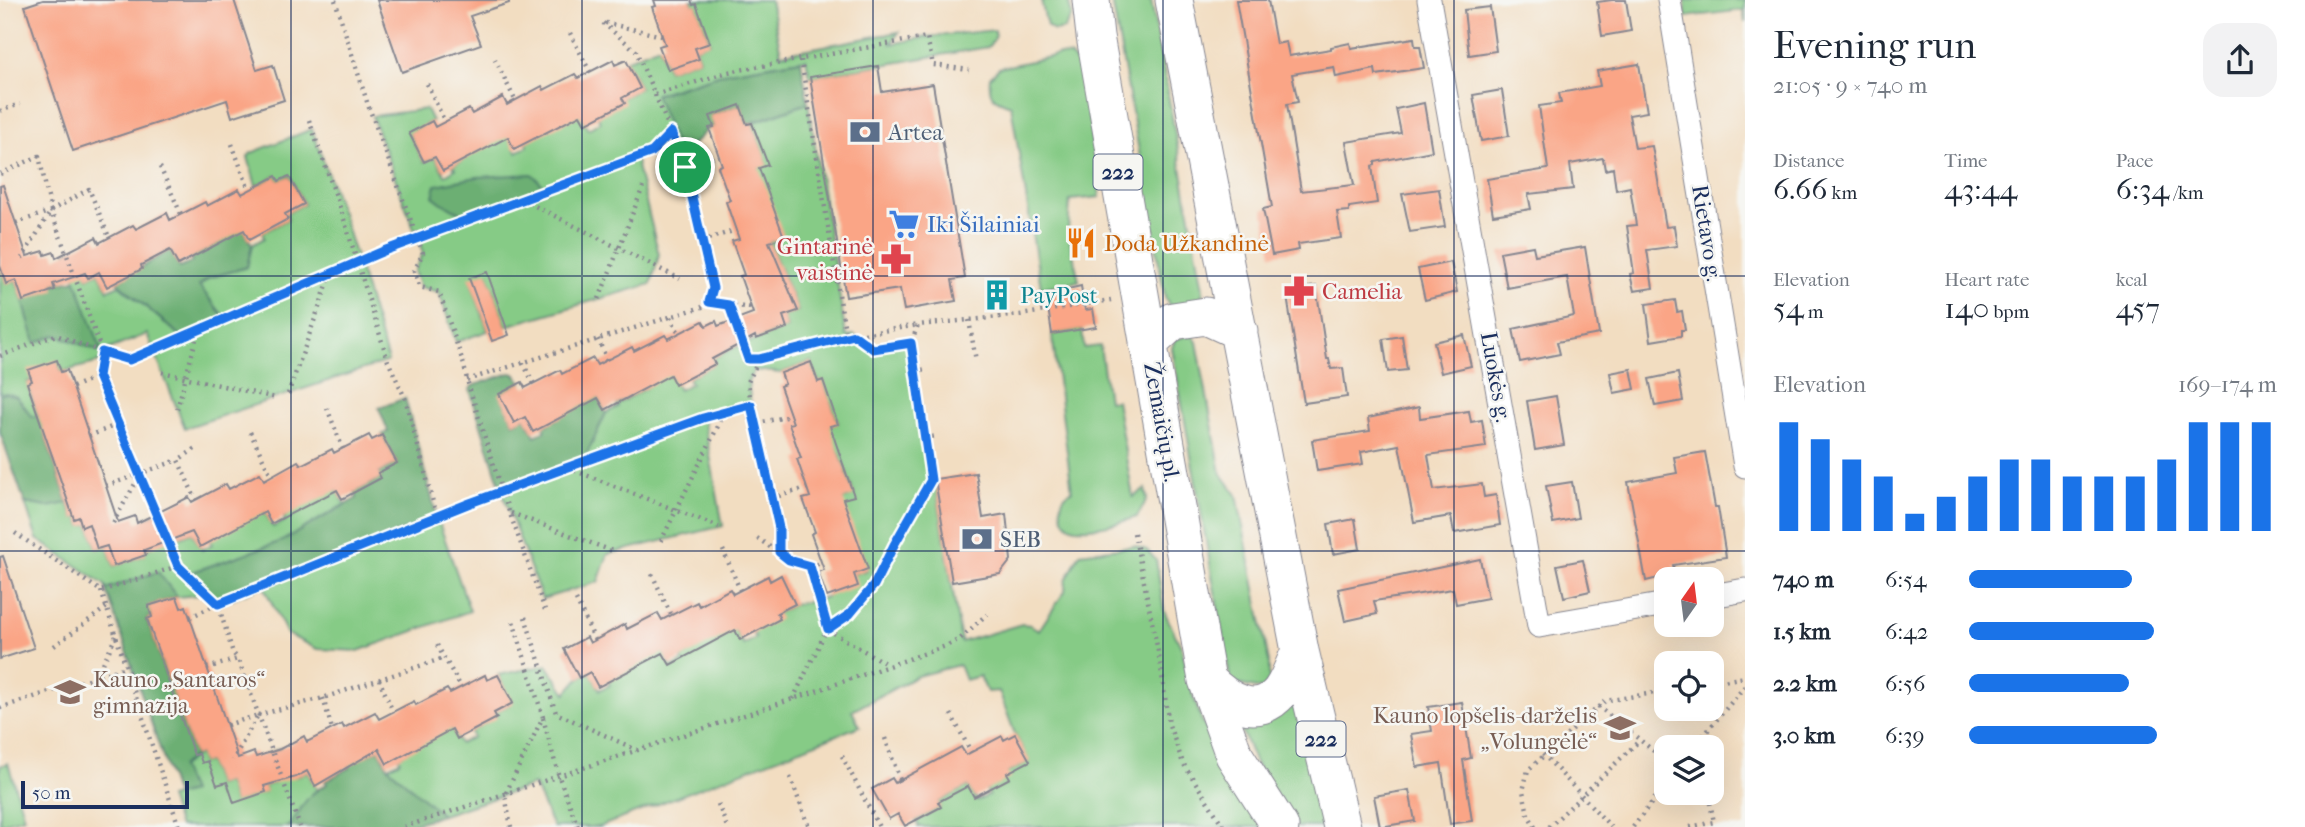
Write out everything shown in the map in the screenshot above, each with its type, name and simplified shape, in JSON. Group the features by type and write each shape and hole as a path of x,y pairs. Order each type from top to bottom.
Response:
{"main road":[{"name":"Žemaičių pl.","path":"1091,0 1206,680 1234,755 1280,827"},
{"name":"222","path":"1174,0 1300,651 1342,827"},
{"path":"1148,344 1173,321 1206,316 1238,331"},
{"path":"1206,680 1224,697 1238,703 1258,706 1281,691 1300,651"}],"street":[{"name":"Luokės g.","path":"1429,0 1539,626 1654,606"},
{"name":"Rietavo g.","path":"1669,0 1745,466"},
{"path":"1724,594 1745,590"}],"path":[{"path":"335,0 368,105 423,253 414,271 420,287 439,292 502,492 545,610"},
{"path":"467,380 702,307 709,302 713,288 685,167 636,51 602,22 662,36"},
{"path":"570,33 590,72"},
{"path":"655,94 728,72 927,37 933,65 969,70"},
{"path":"495,59 516,100"},
{"path":"801,60 846,337"},
{"path":"427,84 445,122"},
{"path":"0,111 20,104"},
{"path":"309,120 388,361 405,398 437,517"},
{"path":"0,356 56,335 129,360 357,262 652,152 671,132"},
{"path":"232,144 249,190"},
{"path":"0,174 39,156 51,211 102,352 98,376 178,566 218,604 233,653 238,659 300,827"},
{"path":"685,167 719,156"},
{"path":"160,167 181,214"},
{"path":"599,299 643,187"},
{"path":"16,223 51,211 89,189 109,237"},
{"path":"523,199 680,279"},
{"path":"22,258 51,211"},
{"path":"702,241 736,230"},
{"path":"288,394 331,273"},
{"path":"729,305 748,359 759,359 854,335 1111,300"},
{"path":"709,302 751,308"},
{"path":"670,317 679,333"},
{"path":"969,320 976,361"},
{"path":"793,699 828,629 850,614 874,585 931,480 911,343 918,325"},
{"path":"177,409 198,331"},
{"path":"854,335 873,349 911,343"},
{"path":"598,340 607,360"},
{"path":"759,359 748,382 779,528 779,552"},
{"path":"523,363 534,384"},
{"path":"915,371 926,369"},
{"path":"162,372 276,398"},
{"path":"73,387 98,376"},
{"path":"190,617 502,492 751,405"},
{"path":"327,408 343,449"},
{"path":"661,541 725,412"},
{"path":"757,424 791,416"},
{"path":"89,436 119,424"},
{"path":"250,432 271,475"},
{"path":"925,438 937,436"},
{"path":"106,486 178,460 195,449"},
{"path":"178,460 196,500"},
{"path":"568,468 719,527"},
{"path":"113,523 140,475"},
{"path":"772,498 807,488"},
{"path":"510,513 615,552"},
{"path":"15,533 101,591 179,827"},
{"path":"1134,533 1160,661 1169,725 1183,763 1224,827"},
{"path":"757,538 789,560 810,566 821,563"},
{"path":"723,550 740,590"},
{"path":"101,591 178,566"},
{"path":"810,566 828,629 889,665"},
{"path":"652,574 671,615"},
{"path":"576,600 595,640"},
{"path":"54,646 107,607"},
{"path":"404,827 889,665 960,639 987,614"},
{"path":"525,617 556,713 637,750"},
{"path":"513,621 559,777 578,827"},
{"path":"97,676 116,636"},
{"path":"437,645 461,687"},
{"path":"227,725 323,698 444,658"},
{"path":"207,668 238,659"},
{"path":"0,708 126,667"},
{"path":"1724,681 1745,677"},
{"path":"379,679 393,712"},
{"path":"1724,712 1745,685"},
{"path":"1535,827 1523,791 1528,770 1605,701 1654,693"},
{"path":"323,698 332,729"},
{"path":"1598,706 1654,751"},
{"path":"951,714 971,752"},
{"path":"233,760 258,715"},
{"path":"510,827 505,794 543,717"},
{"path":"1705,735 1717,721"},
{"path":"885,738 901,780"},
{"path":"1549,827 1640,740"},
{"path":"1543,754 1611,827"},
{"path":"842,756 879,827"},
{"path":"790,777 808,827"},
{"path":"1633,827 1654,800"},
{"path":"718,804 727,827"},
{"path":"1690,827 1714,822 1710,805"}],"green space":[{"path":"691,0 770,0 781,54 899,32 891,44 927,37 995,30 995,38 988,47 810,77 806,59 728,72 656,94 680,155 657,152 635,158 659,255 651,284 506,326 487,273 470,279 488,331 456,342 439,292 420,287 414,271 423,253 372,116 426,109 432,121 409,134 424,162 435,157 445,175 455,169 453,166 507,134 517,152 528,146 527,142 578,110 588,129 600,122 598,117 622,98 640,88 626,60 659,46 668,70 699,59 695,48 710,42 696,5 693,5"},
{"path":"1041,0 1068,0 1072,16 1064,29 1054,31 1047,26"},
{"path":"1112,0 1151,0 1203,289 1198,304 1170,307 1165,297"},
{"path":"1685,0 1745,0 1745,23 1744,10 1686,17"},
{"path":"1059,55 1070,56 1082,67 1100,197 1070,200 1068,231 1079,281 1041,288 1011,105 993,96 990,77 999,68"},
{"path":"801,60 808,103 747,124 740,105 711,115 714,127 709,128 680,155 655,95 728,72"},
{"path":"808,103 846,336 854,335 874,349 911,343 931,479 935,479 961,642 1022,624 1039,630 1065,591 1066,580 1080,553 1135,546 1147,550 1156,560 1164,611 1182,649 1202,721 1263,827 917,827 919,826 916,821 940,807 938,802 968,786 977,801 989,795 986,790 1007,773 1029,761 1015,734 999,691 987,692 980,676 965,680 959,665 917,676 852,711 860,726 599,827 553,827 534,785 442,815 388,767 400,761 399,757 450,725 460,744 473,737 470,732 496,717 494,713 512,703 498,675 547,665 566,693 579,678 590,672 600,690 610,685 608,682 662,650 672,668 683,662 682,658 733,626 743,645 756,638 753,633 777,613 793,605 827,597 854,574 867,570 841,500 854,495 840,455 826,428 838,423 823,381 818,382 811,362 781,373 754,370 748,382 751,405 703,418 723,526 608,554 598,582 542,599 502,492 583,462 606,413 668,371 679,390 691,383 688,378 714,364 712,359 787,328 783,316 798,311 769,242 783,237 755,169 767,164 752,123"},
{"path":"312,129 344,219 388,361 185,428 147,334 102,352 100,362 61,372 57,361 27,383 38,416 32,417 15,397 0,394 0,266 6,283 16,280 23,301 56,335 101,352 66,252 73,249 88,278 99,272 108,290 119,285 182,337 225,318 199,287 209,278 247,267 252,245 264,238 262,233 288,219 285,214 304,204 289,176 279,181 276,176 256,186 248,157 251,153"},
{"path":"532,174 548,190 471,218 433,196 436,185 477,177"},
{"path":"242,226 252,245 247,267 209,278 199,286 226,319 182,337 117,282 170,250 180,268 192,262 191,258 216,245"},
{"path":"76,280 102,352 56,335 35,343 23,301 53,284"},
{"path":"1082,329 1084,348 1100,346 1108,401 1116,400 1133,497 1145,489 1147,499 1137,517 1106,525 1076,528 1065,522 1061,511 1063,499 1072,491 1052,334"},
{"path":"1192,335 1197,342 1221,473 1237,495 1269,662 1269,678 1265,690 1231,683 1172,348 1175,339"},
{"path":"510,373 515,374 522,382 500,394 514,423 525,417 535,436 545,431 544,427 597,395 606,413 583,462 502,492 470,390 472,386"},
{"path":"0,394 17,397 32,417 43,414 45,435 68,503 47,507 25,503 0,432"},
{"path":"405,398 437,517 218,604 187,574 282,541 357,498 355,492 381,478 378,473 397,463 382,435 388,431 379,408"},
{"path":"335,486 345,504 282,541 187,574 208,594 177,597 158,573 106,589 105,585 37,539 25,503 47,507 68,503 74,518 79,517 82,526 89,524 97,549 107,546 114,566 145,555 144,550 154,546 145,518 166,509 181,537 192,532 202,550 212,544 210,541 263,509 273,527 285,521 284,517"},
{"path":"437,517 470,611 358,651 317,649 287,634 264,587"},
{"path":"158,572 177,597 149,606 152,617 147,619 194,755 181,767 191,792 176,796 106,589"},
{"path":"1291,704 1297,712 1325,827 1297,827 1254,761 1237,719"},
{"path":"281,748 296,777 307,771 317,790 288,827 179,827 169,798 190,792 181,767 199,754 202,763 208,761 217,785 227,782 234,802 265,792 264,786 274,783 265,754"},
{"path":"379,749 388,767 442,815 404,827 288,827 308,798 327,784 325,781 350,768 349,764"},
{"path":"8,763 24,817 0,824 0,766"}],"building":[{"path":"43,0 234,0 257,70 273,65 284,100 232,117 227,100 73,151 25,6"},
{"path":"377,0 509,0 509,3 470,16 481,44 402,72"},
{"path":"654,0 691,0 693,5 696,4 710,43 695,48 699,59 668,70 659,46 665,44 652,7 656,6"},
{"path":"1236,0 1268,0 1276,44 1286,42 1289,56 1350,43 1351,48 1414,38 1415,46 1420,46 1424,68 1376,75 1375,69 1336,77 1334,67 1292,74 1298,102 1287,104 1301,191 1354,185 1346,142 1401,133 1396,109 1424,103 1432,151 1375,162 1372,166 1377,203 1349,207 1349,211 1337,212 1341,238 1298,244 1299,250 1272,255 1263,209 1272,207"},
{"path":"1626,0 1631,31 1602,36 1597,2"},
{"path":"1490,7 1496,51 1469,55 1464,10"},
{"path":"613,60 615,65 626,60 640,88 622,98 625,103 585,124 580,115 514,149 508,137 443,171 435,157 424,162 409,133 432,121 435,127 469,109 472,114 503,97 507,105 542,86 544,90 575,74 578,78"},
{"path":"1639,64 1647,112 1629,115 1635,148 1652,146 1666,227 1674,226 1677,246 1647,250 1653,288 1634,291 1630,274 1634,273 1627,226 1636,225 1630,187 1616,190 1613,168 1605,170 1603,158 1570,164 1573,189 1528,194 1531,209 1493,215 1487,179 1548,169 1539,106 1561,103 1559,93 1600,86 1597,71"},
{"path":"878,66 882,92 933,84 965,278 952,280 956,301 904,310 900,289 846,297 810,77"},
{"path":"1502,90 1509,136 1481,141 1473,95"},
{"path":"740,105 747,124 752,123 768,165 759,168 784,237 769,242 798,311 783,316 787,328 756,339 755,336 712,359 715,364 675,385 670,375 605,410 598,398 533,432 525,417 514,423 499,394 522,382 525,388 560,370 562,374 593,358 597,365 632,347 634,351 665,335 668,339 703,321 706,326 716,321 718,326 753,313 740,276 744,275 732,241 739,239 726,202 730,200 718,167 722,165 709,128 714,127 710,116"},
{"path":"276,176 279,181 289,176 304,204 285,214 288,219 249,240 244,230 178,265 170,250 141,265 142,269 107,287 99,272 88,278 85,273 53,284 55,290 23,301 16,280 6,284 0,266 0,186 3,185 27,256 44,251 45,255 54,252 56,258 96,237 99,243 133,225 136,229 167,213 170,220 205,202 207,206 239,189 242,194"},
{"path":"1439,189 1445,227 1410,232 1402,194"},
{"path":"1533,246 1535,255 1585,247 1599,334 1557,342 1560,354 1520,362 1513,329 1574,316 1567,277 1507,288 1500,252"},
{"path":"1451,262 1457,292 1425,300 1418,269"},
{"path":"487,272 509,335 492,341 469,278"},
{"path":"1081,286 1085,310 1093,309 1096,327 1052,334 1046,294"},
{"path":"1316,286 1327,359 1331,369 1343,368 1347,397 1304,403 1286,290"},
{"path":"1675,300 1677,312 1682,311 1685,330 1681,330 1681,336 1651,341 1646,304"},
{"path":"1464,335 1471,366 1441,373 1434,342"},
{"path":"1402,336 1407,370 1388,372 1383,339"},
{"path":"57,360 61,372 67,370 118,522 135,516 137,523 189,497 192,502 226,484 229,489 260,473 264,480 298,461 301,465 332,449 334,453 369,435 372,440 382,435 397,463 378,473 381,478 342,499 337,490 271,524 265,512 200,547 192,532 144,550 146,555 114,566 107,546 97,549 89,524 82,527 79,517 74,519 27,383 32,381 28,370"},
{"path":"811,362 818,382 823,380 838,424 830,426 854,496 843,499 868,569 854,574 858,586 827,597 818,572 824,570 811,534 815,532 803,499 810,497 797,459 801,458 789,424 793,423 780,386 785,384 781,373"},
{"path":"1631,369 1635,389 1614,393 1610,373"},
{"path":"1678,373 1683,401 1655,406 1649,379"},
{"path":"1556,396 1564,445 1535,450 1527,401"},
{"path":"1419,407 1420,418 1469,411 1471,422 1482,420 1486,447 1428,455 1434,490 1482,484 1484,497 1496,495 1500,525 1454,533 1451,516 1414,522 1399,445 1361,452 1363,464 1317,471 1312,440 1370,431 1368,418"},
{"path":"1705,452 1726,557 1673,567 1654,567 1654,579 1646,581 1628,482 1677,473 1674,457"},
{"name":"SEB","path":"976,473 983,518 1006,514 1011,560 1000,574 952,582 935,479"},
{"path":"1572,482 1578,518 1553,523 1546,486"},
{"path":"1355,519 1360,549 1333,554 1328,524"},
{"path":"3,556 34,648 0,659 0,557"},
{"path":"1480,559 1488,598 1456,604 1453,589 1374,601 1377,614 1345,621 1338,589"},
{"path":"1583,560 1590,591 1564,597 1557,565"},
{"path":"781,575 795,604 777,613 780,619 740,640 735,630 670,665 663,653 598,687 590,672 579,678 564,649 587,637 590,643 625,624 627,629 658,613 662,620 697,602 699,606 730,589 733,594 768,576 770,581"},
{"path":"177,597 181,608 186,606 238,758 254,752 256,757 280,749 304,736 307,742 342,724 344,728 375,712 379,719 414,701 416,705 447,689 450,693 485,675 487,680 498,675 513,703 494,713 497,718 457,739 452,729 387,764 379,749 315,786 307,771 264,786 266,792 234,803 227,782 217,785 208,761 202,763 199,754 194,755 147,619 152,617 148,606"},
{"path":"1462,702 1471,758 1463,760 1472,821 1450,824 1441,763 1417,767 1411,734 1432,731 1428,707"},
{"path":"1015,734 1030,761 1007,773 1010,778 974,797 968,786 938,802 941,807 905,826 898,814 889,819 872,789 892,778 895,783 961,747 966,755 1002,736 1004,740"},
{"path":"1409,790 1415,821 1380,827 1374,796"}],"place":[{"name":"Artea","path":"865,132"},
{"name":"Iki Šilainiai","path":"904,224"},
{"name":"Doda Užkandinė","path":"1081,243"},
{"name":"Gintarinė vaistinė","path":"896,259"},
{"name":"Camelia","path":"1299,291"},
{"name":"PayPost","path":"997,295"},
{"name":"SEB","path":"977,539"},
{"name":"Kauno „Santaros“ gimnazija","path":"70,692"},
{"name":"Kauno lopšelis-darželis „Volungėlė“","path":"1620,728"}],"route":[{"path":"671,132 685,167 713,288 709,302 729,305 748,359 759,359 854,335 873,349 911,343 931,480 874,585 850,614 828,629 810,566 789,560 779,552 779,528 751,405 703,418 470,503 218,604 178,566 98,376 102,352 129,360 386,250 652,152 671,132"}]}
